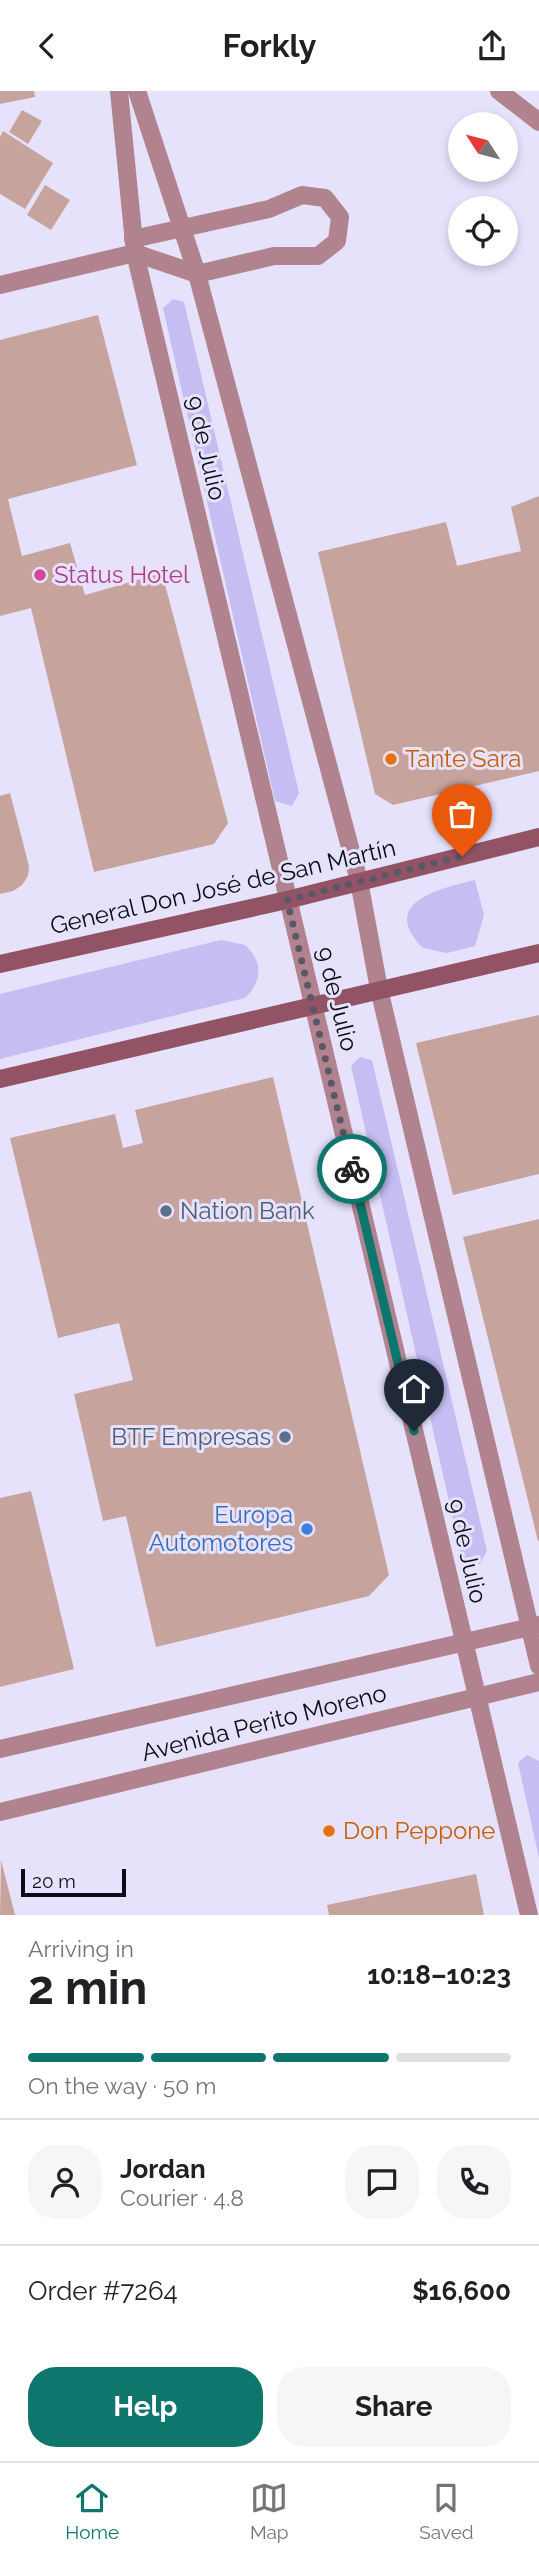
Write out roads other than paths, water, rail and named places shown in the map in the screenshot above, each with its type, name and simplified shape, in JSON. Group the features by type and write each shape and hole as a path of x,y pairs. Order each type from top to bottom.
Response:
{"main road":[{"name":"General Don José de San Martín","path":"0,964 287,900 539,837"},
{"path":"0,1079 539,953"}],"street":[{"name":"9 de Julio","path":"119,91 134,246 529,1915"},
{"name":"9 de Julio","path":"137,91 197,274 359,880 379,989 534,1626 539,1666"},
{"path":"499,91 539,122"},
{"path":"0,285 184,230 269,209 302,195 325,198 340,217 337,241 318,256 274,256 197,274 134,246"},
{"name":"Avenida Perito Moreno","path":"0,1749 464,1645 534,1626"},
{"name":"Avenida Perito Moreno","path":"0,1812 539,1682"}],"place":[{"name":"Status Hotel","path":"40,575"},
{"name":"Tante Sara","path":"391,759"},
{"name":"Nation Bank","path":"166,1211"},
{"name":"BTF Empresas","path":"285,1437"},
{"name":"Europa Automotores","path":"307,1529"},
{"name":"Don Peppone","path":"329,1831"}]}
